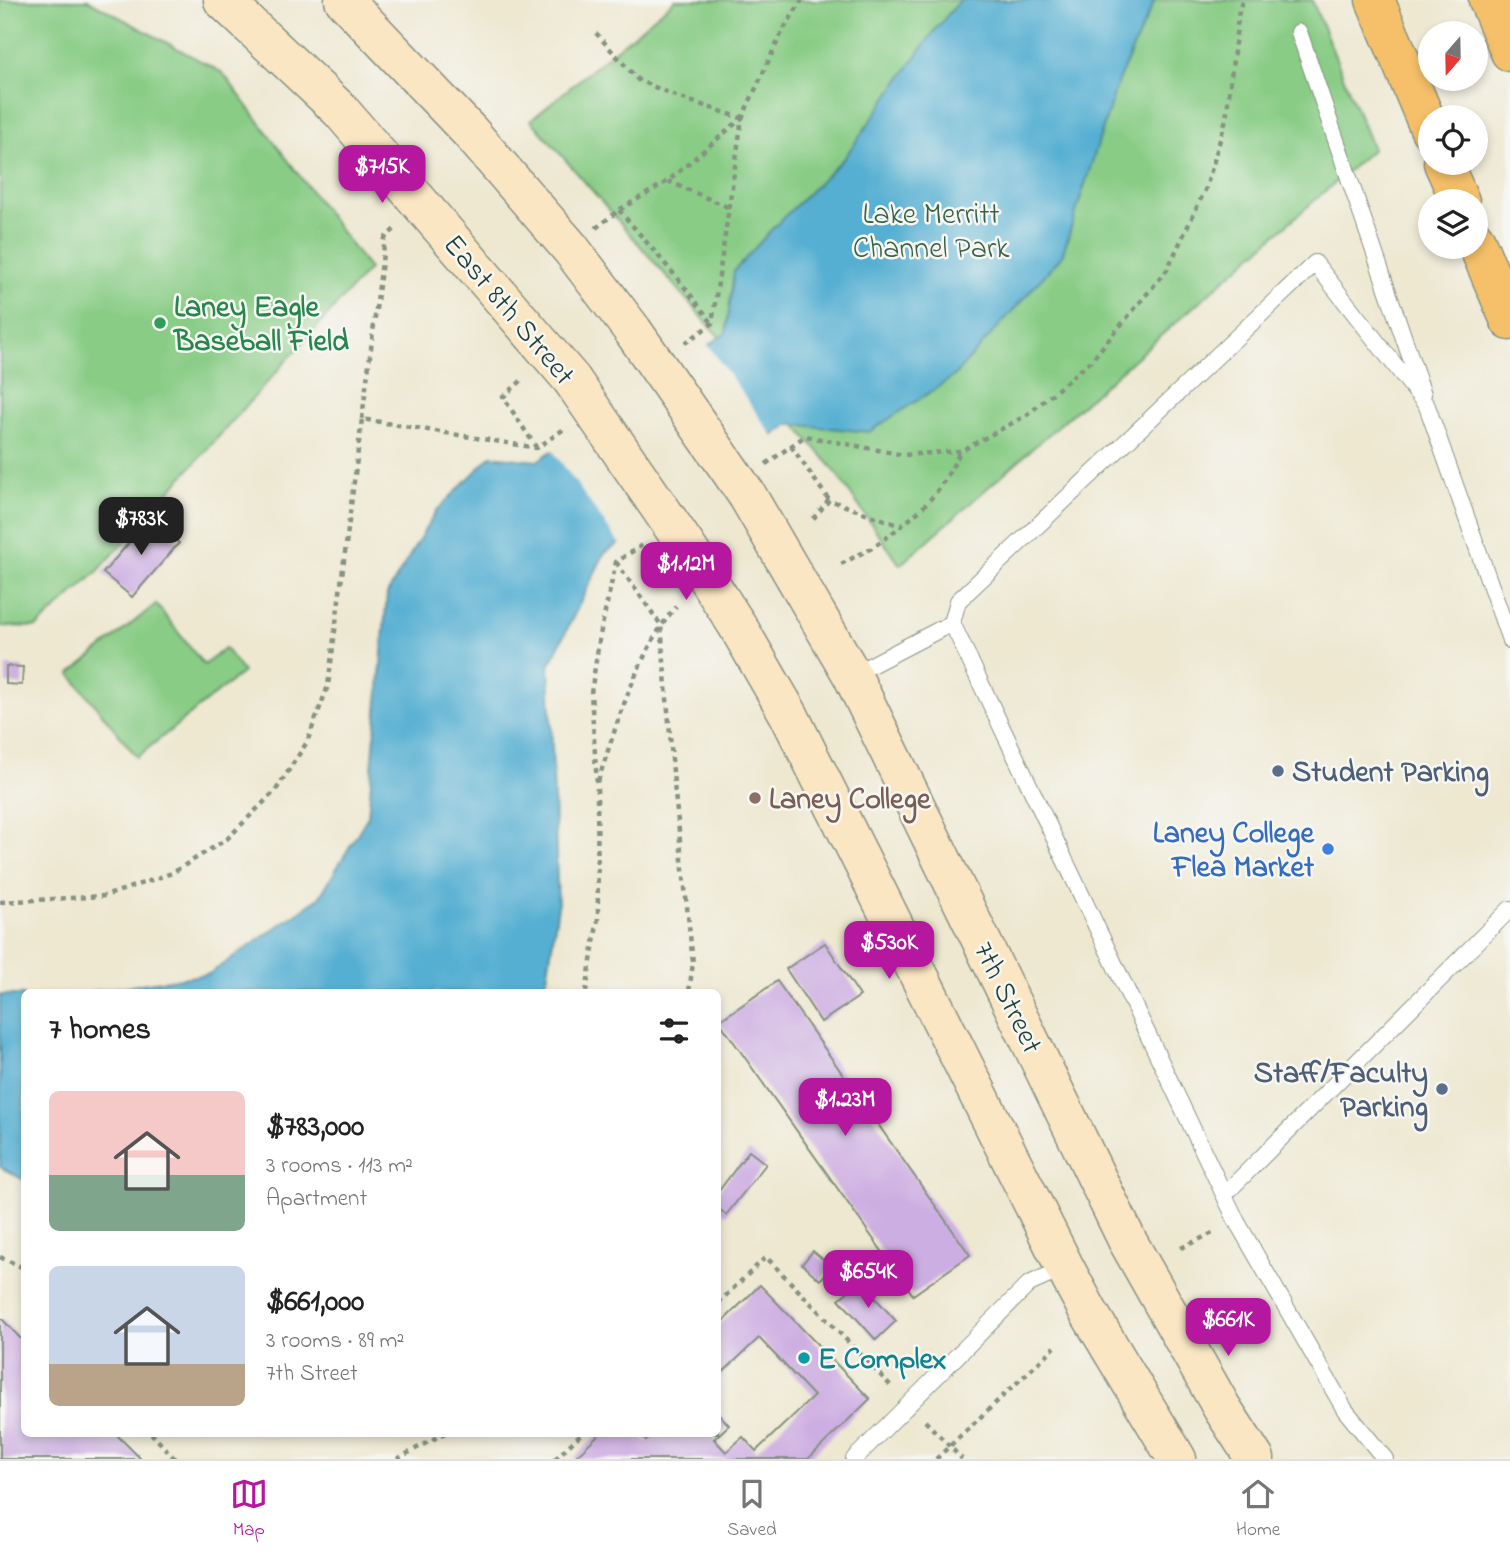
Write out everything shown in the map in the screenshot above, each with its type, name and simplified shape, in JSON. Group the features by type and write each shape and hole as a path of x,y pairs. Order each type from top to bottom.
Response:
{"highway":[{"path":"1375,0 1419,105"},
{"path":"1488,0 1510,52"},
{"path":"1484,259 1510,321"}],"main road":[{"name":"East 8th Street","path":"223,0 341,110 572,380 686,546 737,625 789,715 1065,1268"},
{"path":"344,0 470,132 571,249"},
{"name":"7th Street","path":"571,249 633,331 747,495 852,675 1127,1240 1222,1408 1255,1459"},
{"path":"1065,1268 1177,1459"}],"lane":[{"path":"1299,32 1510,640"},
{"path":"1385,1459 1345,1409 1237,1222 952,623 958,601 1315,264 1427,406"},
{"path":"852,675 952,623"},
{"path":"1225,1194 1510,909"},
{"path":"854,1459 1030,1284 1065,1268"}],"path":[{"path":"679,347 712,324 742,118 782,32 802,0"},
{"path":"901,526 829,500 791,446 805,436 904,455 961,451 1027,415 1090,362 1167,270 1206,188 1226,119 1243,0"},
{"path":"597,33 638,80 678,97 742,118"},
{"path":"571,249 619,210 668,181 742,118"},
{"path":"668,181 730,208"},
{"path":"0,902 105,896 172,873 228,839 276,790 307,742 328,686 385,238 422,205"},
{"path":"619,210 679,280 712,324"},
{"path":"521,381 503,397 537,447"},
{"path":"362,419 537,447 570,424"},
{"path":"841,564 872,548 923,509 937,492 961,451"},
{"path":"813,519 829,500"},
{"path":"586,989 598,918 597,785 591,693 616,562 661,625 674,785 693,963 689,989"},
{"path":"597,785 625,698 661,625 676,606"},
{"path":"1181,1248 1237,1222"},
{"path":"0,1257 21,1267"},
{"path":"721,1300 765,1257 962,1459"},
{"path":"936,1459 1055,1347"},
{"path":"155,1437 175,1459"},
{"path":"397,1459 438,1437"},
{"path":"555,1459 578,1437"}],"green space":[{"name":"Laney Eagle Baseball Field","path":"0,0 88,0 223,73 369,269 98,571 37,627 0,626"},
{"name":"Lake Merritt Channel Park","path":"675,0 1312,0 1373,149 900,565 831,466 531,120"},
{"path":"156,604 204,665 225,648 243,672 137,757 70,674"}],"water":[{"path":"960,0 1155,0 1118,81 1062,256 953,377 869,432 790,424 604,554 549,666 558,906 545,989 109,989 209,974 319,898 368,816 387,594 436,511 491,456 537,461 726,333 734,271 845,157 934,31"},
{"path":"0,995 21,995 21,1178 0,1167"}],"pier":[{"path":"706,342 775,439 621,546 551,448"}],"building":[{"path":"152,516 179,543 132,597 103,573"},
{"path":"6,666 23,667 22,685 6,684"},
{"path":"825,943 860,996 821,1022 786,969"},
{"path":"777,981 970,1255 913,1295 721,1024 721,1020"},
{"path":"749,1151 766,1164 726,1215 721,1211 721,1188"},
{"path":"813,1251 832,1267 820,1280 802,1264"},
{"path":"860,1281 896,1321 876,1340 839,1299"},
{"name":"E Complex","path":"760,1285 870,1399 808,1459 573,1459 596,1437 642,1437 646,1441 650,1437 716,1437 714,1439 726,1452 743,1437 756,1451 814,1396 759,1338 721,1374 721,1323"},
{"path":"0,1317 21,1339 21,1437 119,1437 141,1459 0,1459"},
{"name":"E Complex","path":"721,1416 729,1425 721,1432"}],"place":[{"name":"Laney Eagle Baseball Field","path":"160,323"},
{"name":"Student Parking","path":"1278,771"},
{"name":"Laney College","path":"755,798"},
{"name":"Laney College Flea Market","path":"1328,849"},
{"name":"Staff/Faculty Parking","path":"1442,1089"},
{"name":"E Complex","path":"804,1358"}]}
